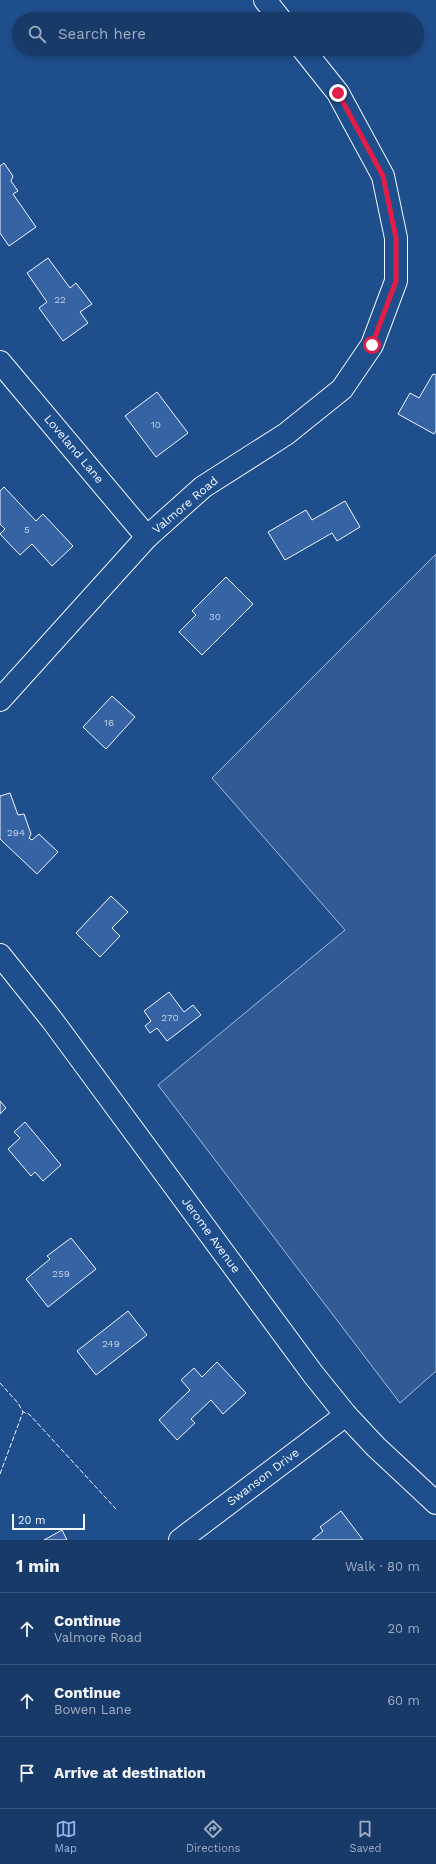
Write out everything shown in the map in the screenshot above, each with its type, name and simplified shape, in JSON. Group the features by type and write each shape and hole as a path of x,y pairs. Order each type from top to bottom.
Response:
{"street":[{"path":"265,0 274,12"},
{"name":"Valmore Road","path":"0,700 147,537 203,487 286,434 342,389 372,345 396,281 396,238 383,176 338,93 309,56"},
{"name":"Loveland Lane","path":"0,362 147,537"},
{"name":"Jerome Avenue","path":"0,955 52,1020 313,1374 346,1415 376,1447 436,1503"},
{"name":"Swanson Drive","path":"180,1540 346,1415"}],"shaded area":[{"path":"436,554 436,1371 400,1403 158,1085 345,930 212,778"}],"building":[{"path":"4,163 13,176 11,181 18,191 13,194 36,227 9,246 0,233 0,166"},
{"path":"48,258 70,288 76,283 92,304 80,312 88,323 63,341 39,308 47,302 27,273"},
{"path":"433,374 436,375 436,431 434,434 398,414 410,393 419,398"},
{"path":"157,392 188,433 156,457 125,416"},
{"path":"4,487 36,521 43,514 73,546 52,566 32,544 20,555 0,534 5,529 0,524 0,491"},
{"path":"345,501 360,527 337,541 332,533 285,560 268,532 306,510 312,520"},
{"path":"226,577 253,604 202,655 179,632 196,615 192,611"},
{"path":"112,696 135,717 106,749 83,727"},
{"path":"10,793 18,815 24,814 31,834 29,838 32,840 39,834 58,852 37,874 0,839 0,796"},
{"path":"111,896 128,912 112,928 120,936 100,957 76,933"},
{"path":"169,992 184,1012 193,1005 201,1015 167,1041 157,1028 150,1033 145,1026 151,1021 144,1011"},
{"path":"0,1101 6,1108 0,1114"},
{"path":"25,1122 61,1165 43,1181 35,1172 31,1176 8,1149 20,1138 14,1132"},
{"path":"71,1238 96,1269 48,1307 26,1279 50,1259 47,1256"},
{"path":"128,1311 147,1335 96,1375 77,1351"},
{"path":"217,1362 246,1393 223,1414 211,1400 191,1419 195,1423 177,1440 159,1420 190,1390 181,1380 194,1368 202,1377"},
{"path":"341,1511 363,1540 312,1540 323,1531 320,1527"},
{"path":"62,1530 67,1540 44,1540"}],"fence":[{"path":"0,1383 18,1403 23,1412 29,1414 116,1509"},
{"path":"0,1474 23,1412"}],"route":[{"path":"338,93 383,176 396,238 396,281 372,345"}]}
